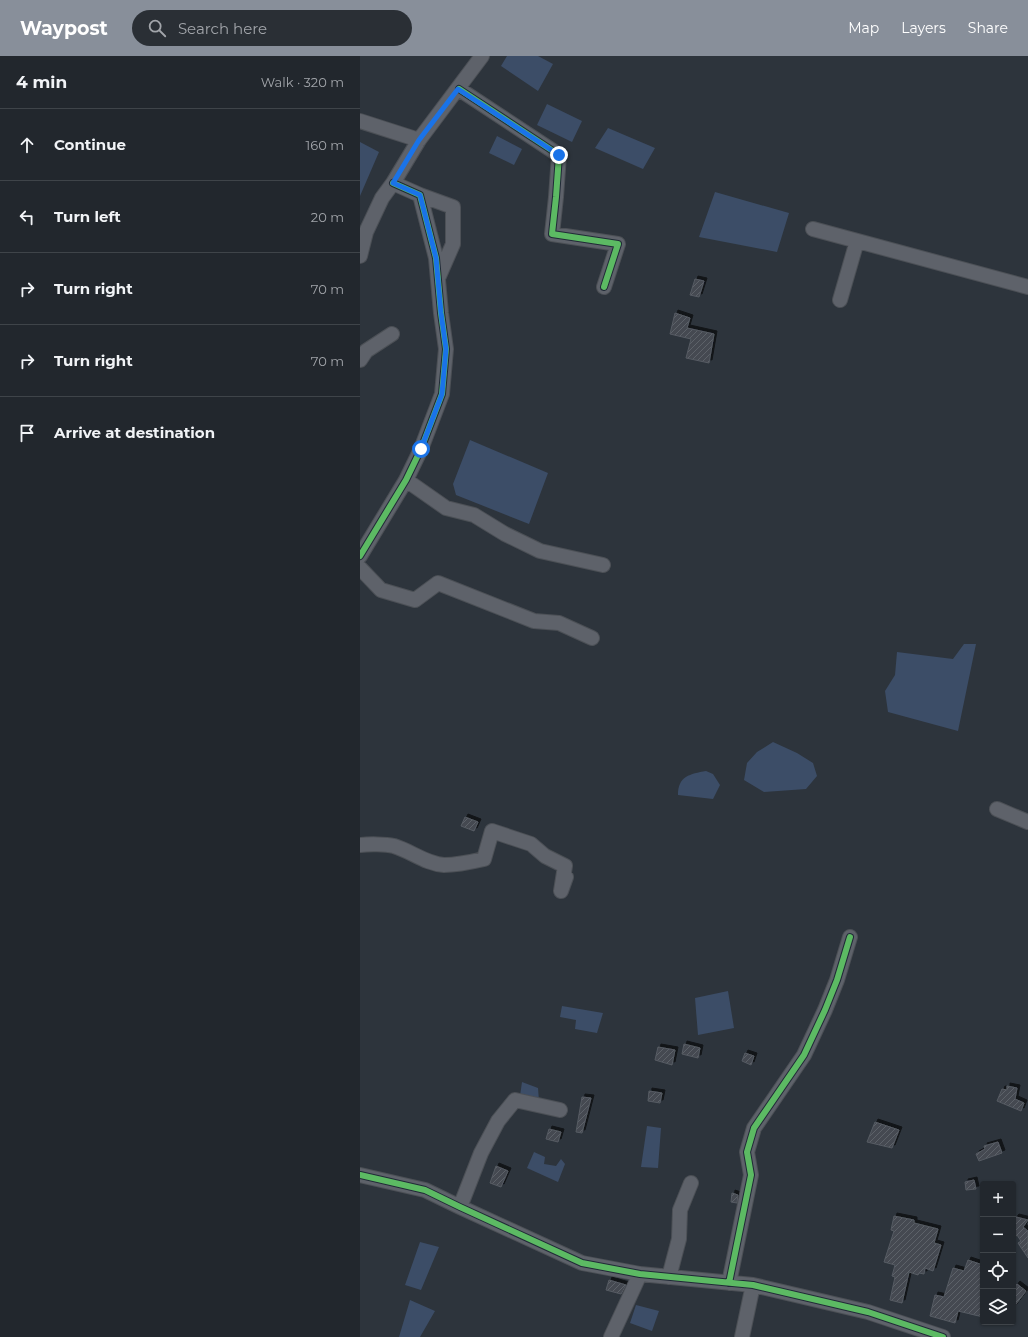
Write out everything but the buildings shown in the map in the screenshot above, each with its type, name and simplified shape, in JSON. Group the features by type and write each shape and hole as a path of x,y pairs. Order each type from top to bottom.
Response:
{"street":[{"path":"360,256 366,232 382,198 393,183 419,140 482,56"},
{"path":"458,89 559,155 552,234 618,244 604,286"},
{"path":"360,121 419,140"},
{"path":"393,183 453,207 452,244 438,279"},
{"path":"360,556 406,480 421,449 442,394 446,349 436,258 420,195"},
{"path":"813,229 1028,287"},
{"path":"840,300 857,241"},
{"path":"360,360 366,351 392,334"},
{"path":"406,480 446,508 474,515 505,534 540,551 603,565"},
{"path":"360,568 381,590 415,600 438,583 534,621 560,623 592,638"},
{"path":"997,809 1028,822"},
{"path":"360,845 394,846 421,858 443,865 467,863 484,860 492,831 531,844 546,856 565,866 561,890 566,877"},
{"path":"729,1283 750,1175 747,1152 754,1128 804,1055 837,980 850,937"},
{"path":"460,1207 482,1153 498,1121 515,1100 560,1110"},
{"path":"360,1175 425,1190 582,1262 640,1274 753,1285 868,1312 942,1337"},
{"path":"669,1277 679,1239 680,1210 691,1183"},
{"path":"611,1337 640,1274"},
{"path":"742,1337 753,1285"}],"water":[{"path":"507,56 538,56 553,64 538,91 501,66"},
{"path":"547,104 582,121 572,142 537,125"},
{"path":"608,128 655,148 643,169 595,148"},
{"path":"497,136 522,149 514,165 489,153"},
{"path":"360,142 379,152 360,196"},
{"path":"715,192 789,213 777,252 699,237"},
{"path":"470,440 548,473 529,524 456,495 453,484"},
{"path":"964,644 976,644 958,731 888,712 885,691 895,675 897,652 953,659"},
{"path":"773,742 797,753 813,763 817,776 806,789 764,792 744,780 747,763 757,752"},
{"path":"706,771 713,774 720,785 713,799 678,795 680,784 686,777 695,773"},
{"path":"728,991 734,1028 698,1035 695,998"},
{"path":"562,1006 603,1013 597,1033 575,1029 576,1020 560,1017"},
{"path":"522,1082 538,1088 539,1101 520,1096"},
{"path":"647,1126 661,1128 658,1168 641,1167"},
{"path":"534,1152 545,1157 544,1164 556,1166 561,1159 565,1164 558,1182 527,1168"},
{"path":"420,1242 439,1247 421,1290 405,1285"},
{"path":"410,1300 435,1311 420,1337 399,1337"},
{"path":"636,1305 659,1311 652,1331 630,1323"}],"cycle path":[{"path":"459,89 559,155 552,234 618,244 604,287"},
{"path":"360,556 406,480 421,449 442,394 446,349 436,258 420,195 393,183"},
{"path":"729,1283 751,1175 747,1152 754,1128 804,1055 837,980 850,937"},
{"path":"360,1175 425,1190 582,1263 640,1274 753,1285 868,1312 943,1337"}],"route":[{"path":"421,449 442,394 446,349 436,258 420,195 393,183 419,140 458,89 559,155"}]}
